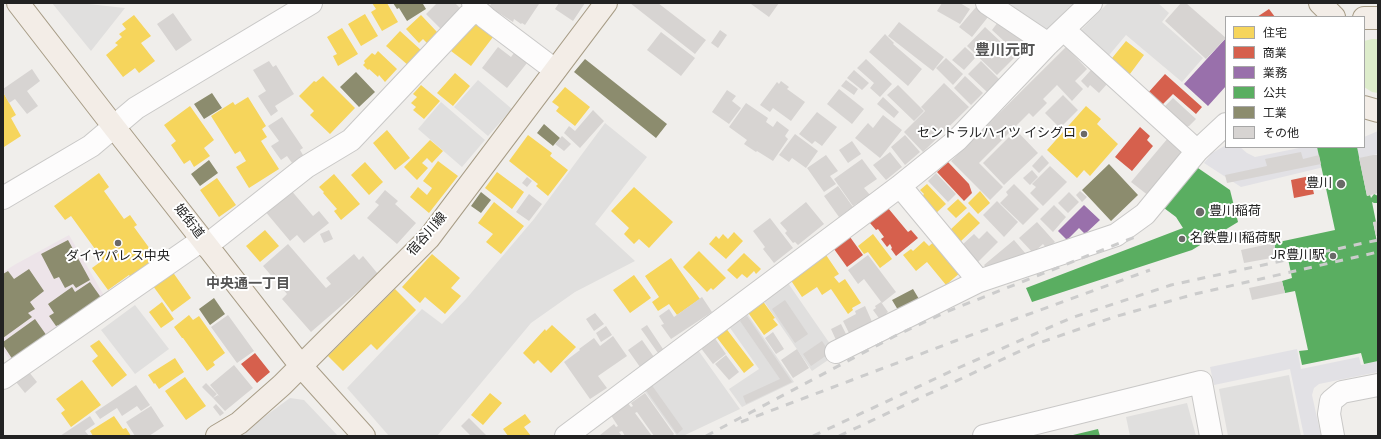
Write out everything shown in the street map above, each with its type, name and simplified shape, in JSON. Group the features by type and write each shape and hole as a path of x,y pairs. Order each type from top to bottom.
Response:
{"main road":[{"name":"姫街道","path":"18,3 301,366 364,436"},
{"name":"宿谷川線","path":"217,436 239,423 282,385 429,238 606,3"},
{"path":"1320,3 1333,16"},
{"path":"1365,18 1378,18"},
{"path":"1365,107 1378,112"}],"street":[{"path":"3,198 91,146 136,108 311,3"},
{"path":"987,3 1048,44"},
{"path":"566,436 900,186 957,140 1048,44 1091,3"},
{"path":"3,378 204,243 306,167 351,140 468,16 475,6 486,18 555,70"},
{"path":"1064,30 1197,151"},
{"path":"1365,118 1378,112"},
{"path":"836,352 978,281 1116,234 1145,214 1197,151 1225,126"},
{"path":"900,186 978,281"},
{"path":"984,436 1201,382 1211,436"},
{"path":"1333,436 1329,414 1331,401 1342,392 1378,385"}],"shaded area":[{"path":"52,3 79,3 125,8 91,51"},
{"path":"1009,3 1076,3 1047,33"},
{"path":"1108,3 1158,3 1169,13 1162,22 1203,58 1182,82 1126,35 1105,60 1078,33"},
{"path":"478,80 512,109 488,136 454,107"},
{"path":"441,102 485,140 462,167 418,129"},
{"path":"605,123 647,157 595,224 635,261 575,292 531,323 437,436 389,436 347,388 422,309 442,324 466,299 534,219"},
{"path":"1378,131 1378,154 1241,187 1204,163 1212,153 1225,146 1225,148 1241,148 1255,157 1299,148 1365,148 1365,137"},
{"path":"69,235 106,299 12,363 3,350 3,272"},
{"path":"788,283 837,354 812,371 763,300"},
{"path":"135,305 169,349 135,374 101,330"},
{"path":"746,312 794,382 742,407 729,389 759,369 728,325"},
{"path":"1297,349 1301,369 1359,357 1361,365 1378,361 1378,372 1319,384 1314,388 1312,395 1321,436 1304,436 1290,369 1214,385 1210,367"},
{"path":"698,350 740,409 683,436 677,436 643,389"},
{"path":"1289,375 1301,436 1228,436 1219,389"},
{"path":"290,398 304,400 338,436 238,436"},
{"path":"1187,403 1196,436 1130,436 1126,417"}],"green space":[{"path":"1378,39 1378,93 1372,92 1365,88 1365,41"}],"building: 住宅":[{"path":"372,3 387,3 398,22 382,31 371,12 376,9"},
{"path":"365,14 378,36 361,46 348,24"},
{"path":"134,15 151,36 141,43 155,61 139,73 135,68 123,77 106,55 118,45 115,43 122,37 119,34 126,29 122,24"},
{"path":"421,15 437,32 433,36 435,38 428,44 423,39 419,43 406,29"},
{"path":"473,22 493,37 471,66 451,51"},
{"path":"342,28 358,54 338,66 333,56 337,54 327,37"},
{"path":"400,31 422,51 409,66 386,46"},
{"path":"1126,41 1144,55 1127,78 1108,63"},
{"path":"378,51 397,69 385,82 379,75 378,77 363,65 365,63 364,61 372,53 375,55"},
{"path":"455,73 470,86 453,106 437,93"},
{"path":"323,76 355,108 330,134 310,115 314,111 299,96 314,81 316,82"},
{"path":"421,85 440,101 424,119 413,110 416,107 411,103 417,97 413,94"},
{"path":"565,87 590,107 575,126 556,111 559,107 552,102"},
{"path":"3,92 16,115 11,118 21,136 4,147"},
{"path":"248,97 266,126 262,129 267,137 261,141 279,169 249,188 236,167 246,161 240,151 235,154 211,116 233,102 235,105"},
{"path":"190,106 214,140 204,148 210,156 194,167 190,160 184,164 171,145 176,141 164,125"},
{"name":"セントラルハイツ イシグロ","path":"1086,106 1101,119 1097,124 1118,144 1090,176 1084,170 1077,178 1047,150"},
{"path":"387,130 410,158 395,170 373,143"},
{"path":"528,135 552,153 550,156 568,170 548,196 536,186 538,184 509,161"},
{"path":"430,140 443,151 432,163 427,158 422,163 428,168 417,180 404,167"},
{"path":"438,161 458,176 429,213 410,197 418,187 427,195 432,188 423,181"},
{"path":"365,162 383,182 369,195 351,175"},
{"path":"497,172 524,192 512,209 485,188"},
{"name":"ダイヤパレス中央","path":"99,173 109,187 104,191 124,219 130,215 137,225 134,227 158,260 132,279 129,275 108,290 92,268 103,260 71,216 65,220 54,206"},
{"path":"334,174 360,204 341,220 334,211 337,209 319,187"},
{"path":"217,178 236,205 219,217 200,190"},
{"path":"927,184 946,204 935,214 920,198 924,194 920,190"},
{"path":"634,187 673,222 649,248 639,239 634,244 624,234 629,228 611,211"},
{"path":"980,191 990,203 978,214 968,203"},
{"path":"958,199 967,208 956,218 947,209"},
{"path":"494,202 524,226 501,254 486,242 493,234 478,223"},
{"path":"969,212 980,223 960,242 949,231"},
{"path":"265,230 279,246 260,262 246,246"},
{"path":"734,232 743,241 726,259 709,244 716,236 719,239 723,234 728,239"},
{"path":"873,234 892,259 880,268 868,252 864,254 858,246"},
{"path":"924,241 929,246 935,241 961,272 946,285 927,262 916,271 903,255 911,249 913,251"},
{"path":"699,251 726,278 713,290 711,288 707,292 683,267"},
{"path":"824,252 839,274 834,277 839,283 845,279 861,303 852,308 853,310 848,314 831,289 822,295 817,287 802,297 790,279"},
{"path":"744,253 761,269 756,274 754,271 747,278 742,274 737,279 727,270"},
{"path":"432,254 460,278 451,288 461,296 445,314 425,297 420,303 402,287"},
{"path":"671,258 700,299 677,315 669,304 658,311 652,302 659,297 645,276"},
{"path":"172,271 191,298 172,312 153,286"},
{"path":"634,275 651,298 630,313 613,290"},
{"path":"395,289 416,310 377,350 371,344 343,371 328,356"},
{"path":"762,300 775,318 773,319 778,325 764,335 747,311"},
{"path":"162,302 174,319 161,328 149,312"},
{"path":"189,315 193,320 199,316 225,353 213,362 215,365 207,371 174,327"},
{"path":"552,325 576,347 551,373 538,360 534,364 523,353 545,329 546,331"},
{"path":"725,327 754,365 744,373 715,335"},
{"path":"99,340 127,375 112,387 92,361 98,356 90,346"},
{"path":"175,358 184,372 159,389 148,375"},
{"path":"185,377 206,406 186,420 165,391"},
{"path":"82,380 101,405 71,427 61,413 65,410 56,399"},
{"path":"490,393 502,403 483,425 471,415"},
{"path":"525,414 531,422 524,427 531,436 508,436 503,429"},
{"path":"114,416 123,429 126,428 131,436 93,436 90,431"}],"building: 商業":[{"path":"1269,9 1274,16 1258,16"},
{"path":"1165,74 1202,107 1196,114 1173,94 1161,106 1147,94"},
{"path":"1140,127 1150,136 1147,140 1153,146 1132,171 1115,157"},
{"path":"948,162 969,184 972,193 964,201 937,172"},
{"path":"1310,176 1314,194 1294,198 1291,180"},
{"path":"888,208 908,232 911,230 918,238 896,256 891,249 890,244 887,247 881,239 884,237 878,229 876,230 870,223"},
{"path":"850,237 863,255 847,267 834,249"},
{"path":"255,353 270,372 257,383 241,364"}],"building: 業務":[{"path":"1225,39 1225,87 1208,106 1184,84"},
{"path":"1084,205 1100,220 1085,234 1079,228 1067,240 1058,231"}],"building: 公共":[{"name":"JR豊川駅","path":"1317,148 1357,148 1367,196 1370,195 1371,198 1374,194 1378,196 1378,203 1372,202 1376,222 1373,222 1378,247 1378,361 1364,364 1361,353 1302,365 1299,351 1308,350 1295,291 1285,293 1282,281 1292,278 1287,254 1277,257 1274,243 1335,230"},
{"name":"名鉄豊川稲荷駅","path":"1198,168 1230,190 1238,222 1192,250 1032,302 1026,288 1183,228 1176,217 1164,208"},
{"path":"1098,429 1100,436 1073,436 1073,435"}],"building: 工業":[{"path":"393,3 425,3 423,4 426,9 407,21 399,8 397,9"},
{"path":"585,59 667,124 656,138 574,72"},
{"path":"356,72 375,92 359,107 340,87"},
{"path":"212,93 222,108 204,119 194,104"},
{"path":"544,124 560,138 553,146 537,133"},
{"path":"209,160 218,173 200,186 191,174"},
{"path":"1109,164 1138,195 1111,221 1082,190"},
{"path":"481,192 491,200 481,213 471,206"},
{"path":"68,240 90,280 76,288 73,284 65,288 59,277 54,279 41,254"},
{"path":"29,269 44,291 30,302 35,309 28,313 32,317 3,338 3,274 8,271 14,279"},
{"path":"90,282 102,299 61,327 59,325 56,326 49,316 54,313 48,304 72,287 75,292"},
{"path":"913,289 919,299 898,310 892,300"},
{"path":"214,298 225,314 210,325 199,309"},
{"path":"35,319 47,336 13,360 3,345 3,342"}],"building: その他":[{"path":"437,3 455,3 461,9 441,29 426,14"},
{"path":"490,3 539,4 525,25 514,19 513,22 499,13 498,15 488,9 491,4"},
{"path":"559,3 585,3 573,21 555,9"},
{"path":"630,3 658,3 706,40 695,54"},
{"path":"779,3 769,17 751,4"},
{"path":"942,3 960,3 970,9 960,24 937,11"},
{"path":"1181,3 1186,3 1225,37 1225,39 1206,59 1165,21"},
{"path":"976,7 988,17 972,37 959,27"},
{"path":"173,13 192,40 176,51 157,24"},
{"path":"899,22 944,57 933,71 888,36"},
{"path":"998,22 1029,44 1019,55 992,30"},
{"path":"985,27 1016,56 997,75 967,46"},
{"path":"720,30 727,35 718,48 711,43"},
{"path":"661,32 695,58 681,76 647,50"},
{"path":"885,34 894,43 893,44 922,69 908,86 869,52"},
{"path":"498,47 511,57 514,53 527,63 507,88 482,68"},
{"path":"965,47 976,57 964,70 952,60"},
{"path":"1066,47 1087,69 1075,81 1083,89 1072,101 1057,85 1043,99 1047,103 1033,117 1029,113 979,163 1003,187 990,200 951,161"},
{"path":"946,58 963,74 953,85 936,68"},
{"path":"866,59 892,84 880,97 870,88 874,83 857,68"},
{"path":"269,61 273,67 276,65 294,94 275,106 278,111 271,116 258,96 266,91 253,70"},
{"path":"981,61 1000,80 987,92 968,74"},
{"path":"32,69 40,81 27,91 38,106 27,114 15,99 9,103 3,89"},
{"path":"854,70 869,83 862,90 847,78"},
{"path":"1091,70 1107,84 1099,93 1090,85 1088,88 1081,81"},
{"path":"965,76 983,93 971,105 954,88"},
{"path":"846,80 858,89 854,95 841,86"},
{"path":"781,81 789,87 787,89 805,102 791,121 773,108 770,112 760,105 777,82 779,84"},
{"path":"944,83 969,107 923,152 904,132 925,111 921,107"},
{"path":"898,85 924,111 914,121 887,95"},
{"path":"839,89 864,109 852,124 827,104"},
{"path":"727,90 736,96 732,101 741,108 729,124 712,112"},
{"path":"1063,95 1078,110 1060,128 1045,113"},
{"path":"883,97 899,112 894,118 877,104"},
{"path":"1173,98 1196,119 1189,126 1185,127 1163,108"},
{"path":"746,103 768,118 766,122 773,127 777,121 789,130 785,136 788,139 773,161 744,144 747,140 729,127"},
{"path":"593,110 604,121 580,148 564,133 569,126 575,131"},
{"path":"817,112 837,127 822,146 815,141 812,144 799,134"},
{"path":"883,115 902,130 880,158 855,138 868,123 873,128"},
{"path":"282,117 303,148 300,150 303,155 292,163 287,156 281,160 271,146 279,141 268,126"},
{"path":"1016,130 1038,153 1004,185 983,163"},
{"path":"795,134 818,151 806,168 792,158 789,162 779,155"},
{"path":"905,135 920,152 905,165 891,147"},
{"path":"562,136 571,144 564,151 555,144"},
{"path":"1168,138 1186,153 1149,196 1131,182"},
{"path":"852,141 861,154 848,163 839,150"},
{"path":"890,152 902,167 886,180 873,165"},
{"path":"1301,152 1303,159 1319,155 1321,164 1227,183 1225,175 1267,166 1265,159"},
{"path":"826,155 838,171 830,176 836,184 824,192 807,168"},
{"path":"1042,155 1049,163 1039,173 1032,166"},
{"path":"1378,155 1378,193 1367,196 1359,158"},
{"path":"862,159 877,179 864,188 870,195 853,206 834,179"},
{"path":"1050,166 1067,182 1043,206 1030,193 1036,187 1032,184"},
{"path":"1032,170 1038,177 1030,185 1023,178"},
{"path":"936,173 956,194 948,202 928,181"},
{"path":"527,177 532,181 527,187 522,183"},
{"path":"1014,184 1039,209 1023,225 1000,203 1008,195 1006,192"},
{"path":"838,186 853,207 839,217 824,196"},
{"path":"290,189 313,216 319,211 329,223 304,243 297,235 290,241 264,210"},
{"path":"385,190 398,201 395,204 416,223 397,244 367,218 379,205 375,202"},
{"path":"1080,191 1087,197 1082,202 1076,195"},
{"path":"1069,192 1079,202 1068,213 1058,203"},
{"path":"529,194 542,204 529,221 516,212"},
{"path":"997,201 1018,222 1004,237 983,215"},
{"path":"806,202 824,224 798,245 795,242 793,243 785,233 787,231 780,223"},
{"path":"1054,205 1066,217 1053,232 1040,219"},
{"path":"770,218 793,248 774,263 763,249 765,247 753,231"},
{"path":"1378,221 1378,236 1376,236 1373,222"},
{"path":"1037,222 1055,242 1047,249 1043,244 1033,253 1019,238"},
{"path":"329,230 333,239 324,243 320,234"},
{"path":"987,231 998,242 978,262 962,245 974,234 979,239"},
{"path":"1014,240 1026,254 989,271 984,265"},
{"path":"1274,243 1277,257 1244,263 1241,250"},
{"path":"288,244 326,288 331,284 326,278 354,254 359,260 363,256 378,274 311,332 282,299 287,294 263,266"},
{"path":"868,255 896,292 882,303 864,279 858,284 848,270"},
{"path":"1282,281 1285,293 1252,300 1249,288"},
{"path":"702,297 712,312 671,339 661,325 664,324 659,316 669,309 674,317"},
{"path":"785,300 808,334 795,343 772,309"},
{"path":"881,302 888,312 886,314 888,316 881,321 873,310 876,308 875,306"},
{"path":"865,306 873,324 850,335 843,321 856,314 855,311"},
{"path":"595,313 604,324 594,331 586,319"},
{"path":"228,315 254,351 237,363 211,327"},
{"path":"747,316 792,382 746,404 743,396 780,379 740,321"},
{"path":"841,324 847,336 836,340 831,329"},
{"path":"647,325 663,349 658,353 641,329"},
{"path":"606,326 612,335 601,342 596,333"},
{"path":"773,332 784,349 776,354 765,338"},
{"path":"613,336 627,356 598,376 607,388 590,399 564,362 594,338 600,346"},
{"path":"714,337 726,354 713,364 700,347"},
{"path":"642,340 654,357 640,367 628,350"},
{"path":"822,341 830,353 811,366 803,354"},
{"path":"797,349 809,368 793,378 781,360"},
{"path":"726,355 739,372 729,380 715,364"},
{"path":"234,365 253,388 225,411 213,398 218,395 220,397 210,385"},
{"path":"29,372 37,382 25,393 16,382"},
{"path":"206,383 217,394 213,398 202,387"},
{"path":"651,384 683,429 677,434 645,389"},
{"path":"136,385 150,405 141,411 137,406 122,416 117,408 100,419 95,412"},
{"path":"645,393 674,434 672,436 654,436 637,412 635,413 652,436 625,436 622,431 619,432 622,436 600,436 614,424 616,427 618,426 610,414 627,402 631,407 633,406 631,403"},
{"path":"216,404 224,413 220,416 213,407"},
{"path":"151,406 164,426 149,436 135,436 126,422"},
{"path":"90,416 95,424 85,431 89,436 60,436"},
{"path":"469,418 487,436 471,436 461,426"}],"railway":[{"path":"706,436 895,336 946,312 1135,237"},
{"path":"813,436 958,368 1071,318 1171,285 1378,240"},
{"path":"839,436 1033,345 1114,317 1195,294 1378,252"},
{"path":"741,422 955,341 1150,270"}],"place":[{"name":"セントラルハイツ イシグロ","path":"1084,134"},
{"name":"豊川","path":"1341,184"},
{"name":"豊川稲荷","path":"1200,212"},
{"name":"名鉄豊川稲荷駅","path":"1182,239"},
{"name":"ダイヤパレス中央","path":"118,243"},
{"name":"JR豊川駅","path":"1333,256"}],"district":[{"name":"豊川元町","path":"1005,52"},
{"name":"中央通一丁目","path":"248,285"}]}
